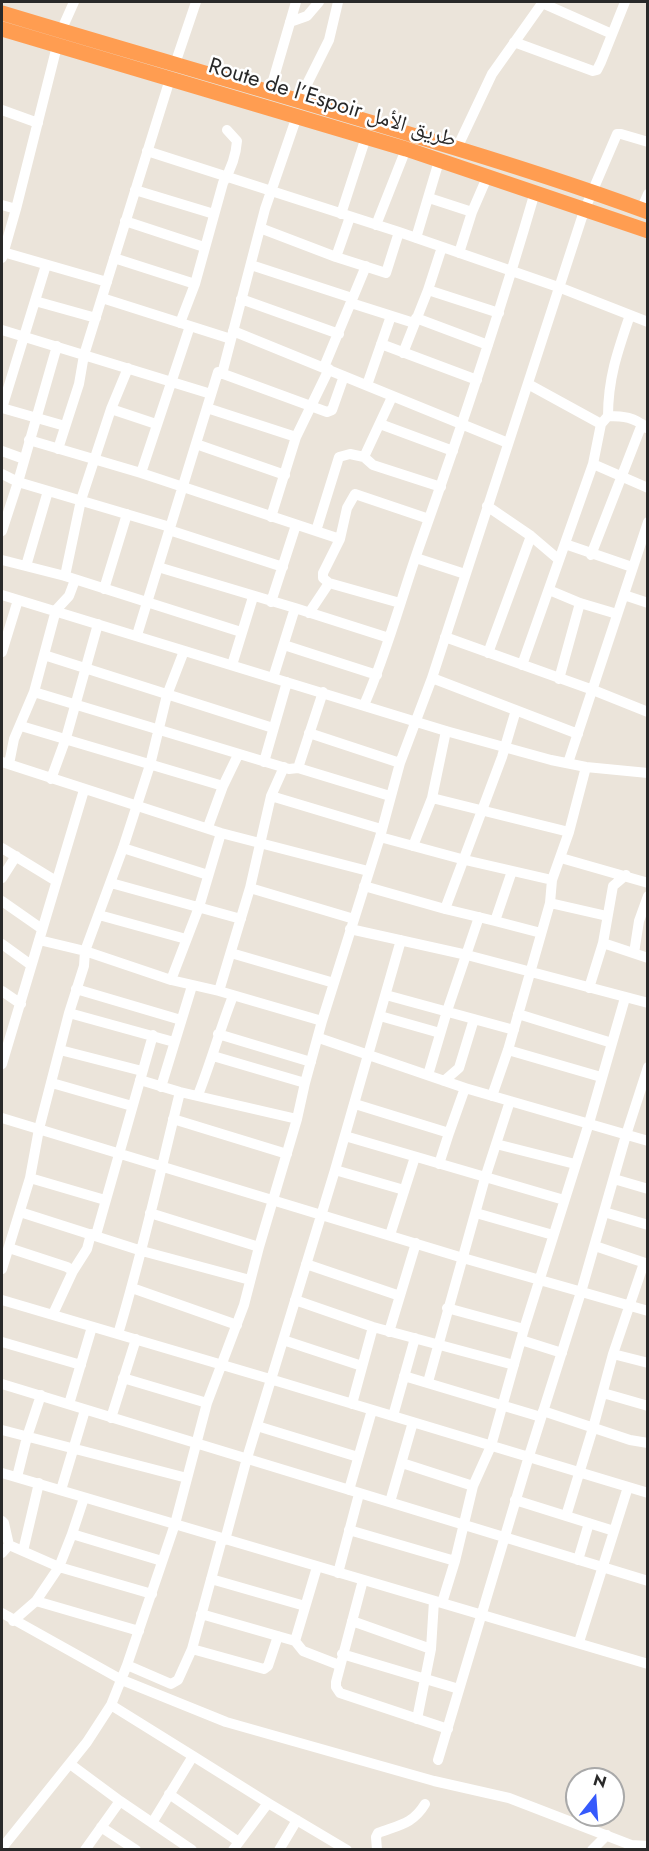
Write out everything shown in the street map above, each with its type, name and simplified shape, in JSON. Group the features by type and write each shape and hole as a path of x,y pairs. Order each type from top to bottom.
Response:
{"highway":[{"name":"Route de l’Espoir طريق الأمل","path":"2,13 59,38"},
{"name":"Route de l’Espoir طريق الأمل","path":"2,29 59,38 172,71 297,116 406,149 648,231"},
{"name":"Route de l’Espoir طريق الأمل","path":"172,71 270,91 458,148 592,191 644,211"}],"street":[{"path":"74,2 59,38 16,209 2,255 107,282"},
{"path":"58,449 79,384 84,355 125,221 196,2"},
{"path":"270,91 296,2"},
{"path":"290,22 307,16 319,2"},
{"path":"302,101 308,82 329,40 338,2"},
{"path":"458,148 492,74 543,2 612,34"},
{"path":"514,42 593,71 599,65 625,2"},
{"path":"2,110 38,123"},
{"path":"222,374 260,228 297,116"},
{"path":"141,473 171,381 204,247 223,183 236,151 237,141 227,130"},
{"path":"2,1848 70,1764 111,1705 128,1665 175,1524 207,1403 237,1325 297,1119 310,1062 381,833 400,763 432,678 561,288 584,211 617,134 648,142"},
{"path":"336,257 366,137"},
{"path":"376,225 406,149"},
{"path":"147,151 399,232 561,288 648,322"},
{"path":"416,238 439,161"},
{"path":"459,253 472,212 488,176"},
{"path":"135,190 214,214"},
{"path":"364,705 377,675 477,380 513,271 535,192"},
{"path":"644,211 648,194"},
{"path":"429,198 472,212"},
{"path":"2,205 16,209"},
{"path":"125,221 204,247"},
{"path":"260,228 384,273 388,272 399,232"},
{"path":"403,353 442,247"},
{"path":"114,258 195,284"},
{"path":"46,265 2,408 65,426"},
{"path":"251,265 391,316 415,321 488,345"},
{"path":"271,517 296,437 311,407 366,266"},
{"path":"428,290 499,313"},
{"path":"102,298 185,325 232,335 326,368 461,426 508,443"},
{"path":"241,299 339,334"},
{"path":"35,301 96,318"},
{"path":"522,665 593,464 605,420 612,370 630,315"},
{"path":"367,385 391,316"},
{"path":"2,330 211,394"},
{"path":"381,344 477,380"},
{"path":"2,531 57,346"},
{"path":"128,368 111,409 81,500 69,596 56,610 34,692 5,763 221,833 368,871"},
{"path":"137,635 218,372 311,407 331,411 344,376"},
{"path":"528,384 605,420 622,416 637,420 645,426 620,478 591,555"},
{"path":"364,457 392,396"},
{"path":"207,408 296,437"},
{"path":"111,409 156,424"},
{"path":"380,424 453,450"},
{"path":"29,440 141,473 339,539"},
{"path":"196,444 285,475"},
{"path":"2,451 24,459"},
{"path":"316,531 339,457 350,454 364,457 373,465 441,486"},
{"path":"593,464 620,478 648,488"},
{"path":"2,474 18,482 127,514 283,567"},
{"path":"26,566 48,491"},
{"path":"400,603 329,583 322,578 323,573 339,539 347,508 355,494 429,519"},
{"path":"487,506 531,536 558,559"},
{"path":"104,589 127,514"},
{"path":"568,763 632,567 643,554 648,522"},
{"path":"272,602 296,525"},
{"path":"488,653 531,536"},
{"path":"565,544 591,555 632,567"},
{"path":"416,558 465,574"},
{"path":"2,560 70,578 242,632"},
{"path":"158,567 388,638"},
{"path":"309,613 329,583"},
{"path":"549,590 580,603 617,614"},
{"path":"624,594 648,603"},
{"path":"2,595 415,722 504,747 585,767 648,773"},
{"path":"232,665 253,597"},
{"path":"2,648 18,600"},
{"path":"559,679 580,603"},
{"path":"273,678 295,608"},
{"path":"51,779 66,738 98,624"},
{"path":"445,638 593,690 648,712"},
{"path":"284,645 377,675"},
{"path":"2,1269 9,1248 7,1234 20,1212 30,1178 39,1129 69,1013 84,966 85,951 137,806 150,765 167,695 184,651"},
{"path":"44,655 273,728"},
{"path":"432,678 578,734"},
{"path":"264,762 287,682"},
{"path":"34,692 284,768 298,768 390,796"},
{"path":"298,768 323,692"},
{"path":"445,909 465,860 516,710"},
{"path":"21,726 223,786"},
{"path":"413,846 432,798 446,731"},
{"path":"309,733 400,763"},
{"path":"208,827 238,754"},
{"path":"492,1096 508,1050 550,903 552,880 569,832 585,767"},
{"path":"219,991 242,919 271,796 284,768"},
{"path":"2,1064 4,1048 21,1004 84,790"},
{"path":"271,796 413,846 552,880"},
{"path":"432,798 569,832"},
{"path":"171,980 199,907 221,833"},
{"path":"2,848 56,881"},
{"path":"123,848 208,875"},
{"path":"2,878 16,856"},
{"path":"561,858 648,883"},
{"path":"495,921 512,871"},
{"path":"589,987 603,943 613,886 626,875"},
{"path":"111,883 242,919"},
{"path":"364,886 541,933"},
{"path":"250,888 401,940 648,1003"},
{"path":"634,953 639,921 648,896"},
{"path":"2,901 40,934 85,951 171,980 219,991 322,1021"},
{"path":"550,903 607,916"},
{"path":"99,915 186,939"},
{"path":"428,1076 479,917"},
{"path":"128,1665 174,1683 178,1680 192,1649 270,1379 355,1104 401,940"},
{"path":"603,943 648,958"},
{"path":"2,944 31,965"},
{"path":"231,953 334,983"},
{"path":"161,1087 192,986"},
{"path":"76,989 181,1020"},
{"path":"2,991 21,1004"},
{"path":"386,995 514,1030"},
{"path":"198,1095 233,996"},
{"path":"417,1719 438,1602 455,1561 472,1486 491,1446 524,1329 625,998"},
{"path":"69,1013 174,1042"},
{"path":"518,1014 612,1043"},
{"path":"380,1016 440,1033"},
{"path":"444,1081 459,1068 474,1019"},
{"path":"218,1034 310,1062"},
{"path":"54,1314 73,1271 94,1235 153,1035"},
{"path":"319,1038 465,1088 648,1141"},
{"path":"60,1050 141,1076 161,1087 297,1119"},
{"path":"508,1050 601,1077"},
{"path":"213,1056 305,1083"},
{"path":"438,1760 515,1500 582,1292 626,1135 648,1067"},
{"path":"52,1083 132,1106"},
{"path":"439,1164 465,1088"},
{"path":"118,1334 142,1251 180,1092"},
{"path":"428,1382 447,1308 510,1101"},
{"path":"355,1104 449,1133"},
{"path":"2,1118 463,1258 648,1311"},
{"path":"173,1119 287,1154"},
{"path":"345,1136 564,1200"},
{"path":"496,1144 575,1164"},
{"path":"390,1235 415,1157"},
{"path":"335,1170 404,1190"},
{"path":"30,1178 105,1200"},
{"path":"614,1179 648,1189"},
{"path":"20,1212 142,1251 250,1280"},
{"path":"604,1212 648,1225"},
{"path":"150,1213 259,1247"},
{"path":"476,1213 553,1235"},
{"path":"389,1332 416,1243"},
{"path":"566,1516 613,1354 646,1263 595,1246"},
{"path":"9,1248 68,1267 73,1271"},
{"path":"306,1264 400,1296"},
{"path":"132,1288 237,1325"},
{"path":"2,1300 648,1493"},
{"path":"295,1300 389,1332 438,1343 514,1365"},
{"path":"447,1308 524,1329"},
{"path":"69,1404 92,1327"},
{"path":"352,1404 374,1327"},
{"path":"393,1416 415,1338"},
{"path":"111,1418 136,1339"},
{"path":"283,1340 362,1366"},
{"path":"521,1340 562,1353"},
{"path":"2,1342 81,1365"},
{"path":"613,1354 648,1363"},
{"path":"404,1376 502,1405 648,1443"},
{"path":"123,1378 207,1403"},
{"path":"2,1384 648,1581"},
{"path":"603,1393 648,1406"},
{"path":"17,1477 41,1395"},
{"path":"61,1490 85,1410"},
{"path":"338,1573 349,1530 358,1457 372,1410"},
{"path":"390,1502 413,1422"},
{"path":"257,1426 358,1457"},
{"path":"2,1430 187,1478"},
{"path":"402,1463 472,1486"},
{"path":"2,1473 648,1664"},
{"path":"23,1551 39,1483"},
{"path":"579,1642 628,1487"},
{"path":"13,1621 36,1601 58,1567 84,1498"},
{"path":"515,1500 614,1531"},
{"path":"2,1521 5,1549 23,1551 58,1567 152,1594"},
{"path":"578,1560 589,1523"},
{"path":"349,1530 455,1561"},
{"path":"72,1534 162,1562"},
{"path":"295,1641 317,1567"},
{"path":"211,1579 305,1606"},
{"path":"363,1580 336,1687 340,1694 448,1729"},
{"path":"36,1601 139,1631"},
{"path":"2,1613 122,1680 226,1722 434,1781 509,1798 631,1845 648,1846"},
{"path":"201,1614 295,1641 303,1651 459,1689"},
{"path":"352,1621 431,1649"},
{"path":"192,1649 264,1670 268,1666 278,1636"},
{"path":"111,1705 297,1820 328,1845 347,1850"},
{"path":"152,1823 193,1756"},
{"path":"70,1764 192,1850"},
{"path":"169,1794 236,1846 268,1803"},
{"path":"85,1850 120,1801"},
{"path":"377,1850 378,1833 409,1822 418,1816 425,1804"},
{"path":"279,1850 297,1820"},
{"path":"101,1827 136,1850"},
{"path":"592,1850 608,1835"}]}
